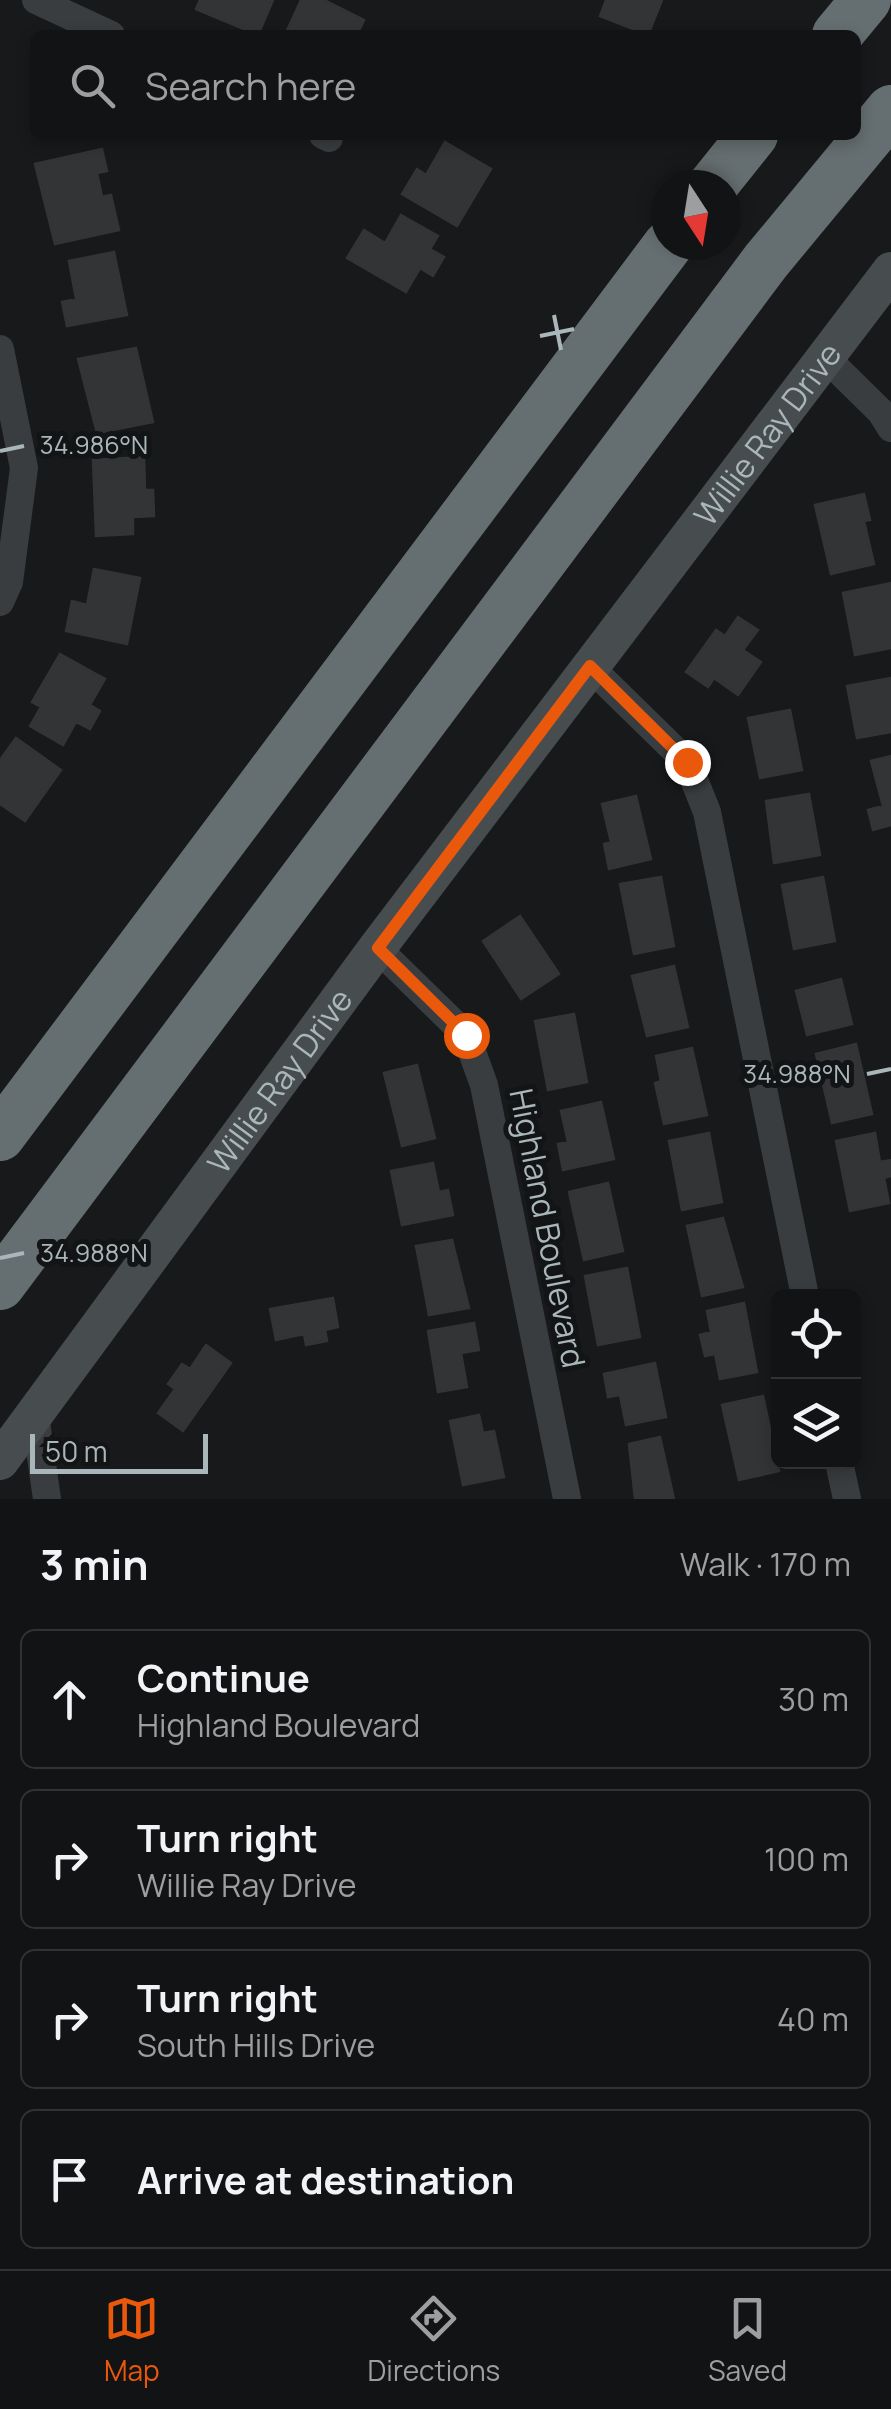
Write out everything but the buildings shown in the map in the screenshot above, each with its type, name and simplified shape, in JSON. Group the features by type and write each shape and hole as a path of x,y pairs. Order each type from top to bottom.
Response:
{"highway":[{"path":"841,30 866,0"},
{"path":"0,1286 766,262 891,110"},
{"path":"725,170 749,140"},
{"path":"0,1136 657,260"}],"street":[{"path":"36,0 99,30"},
{"name":"Willie Ray Drive","path":"0,1461 378,948 891,271"},
{"path":"0,348 24,468 9,582 0,602"},
{"path":"826,358 881,412 891,428"},
{"path":"590,666 687,762 707,812 805,1289"},
{"name":"Highland Boulevard","path":"378,948 466,1035 484,1084 568,1499"},
{"path":"34,1415 47,1499"},
{"path":"840,1469 846,1499"}],"route":[{"path":"466,1035 378,948 590,666 687,762"}]}
